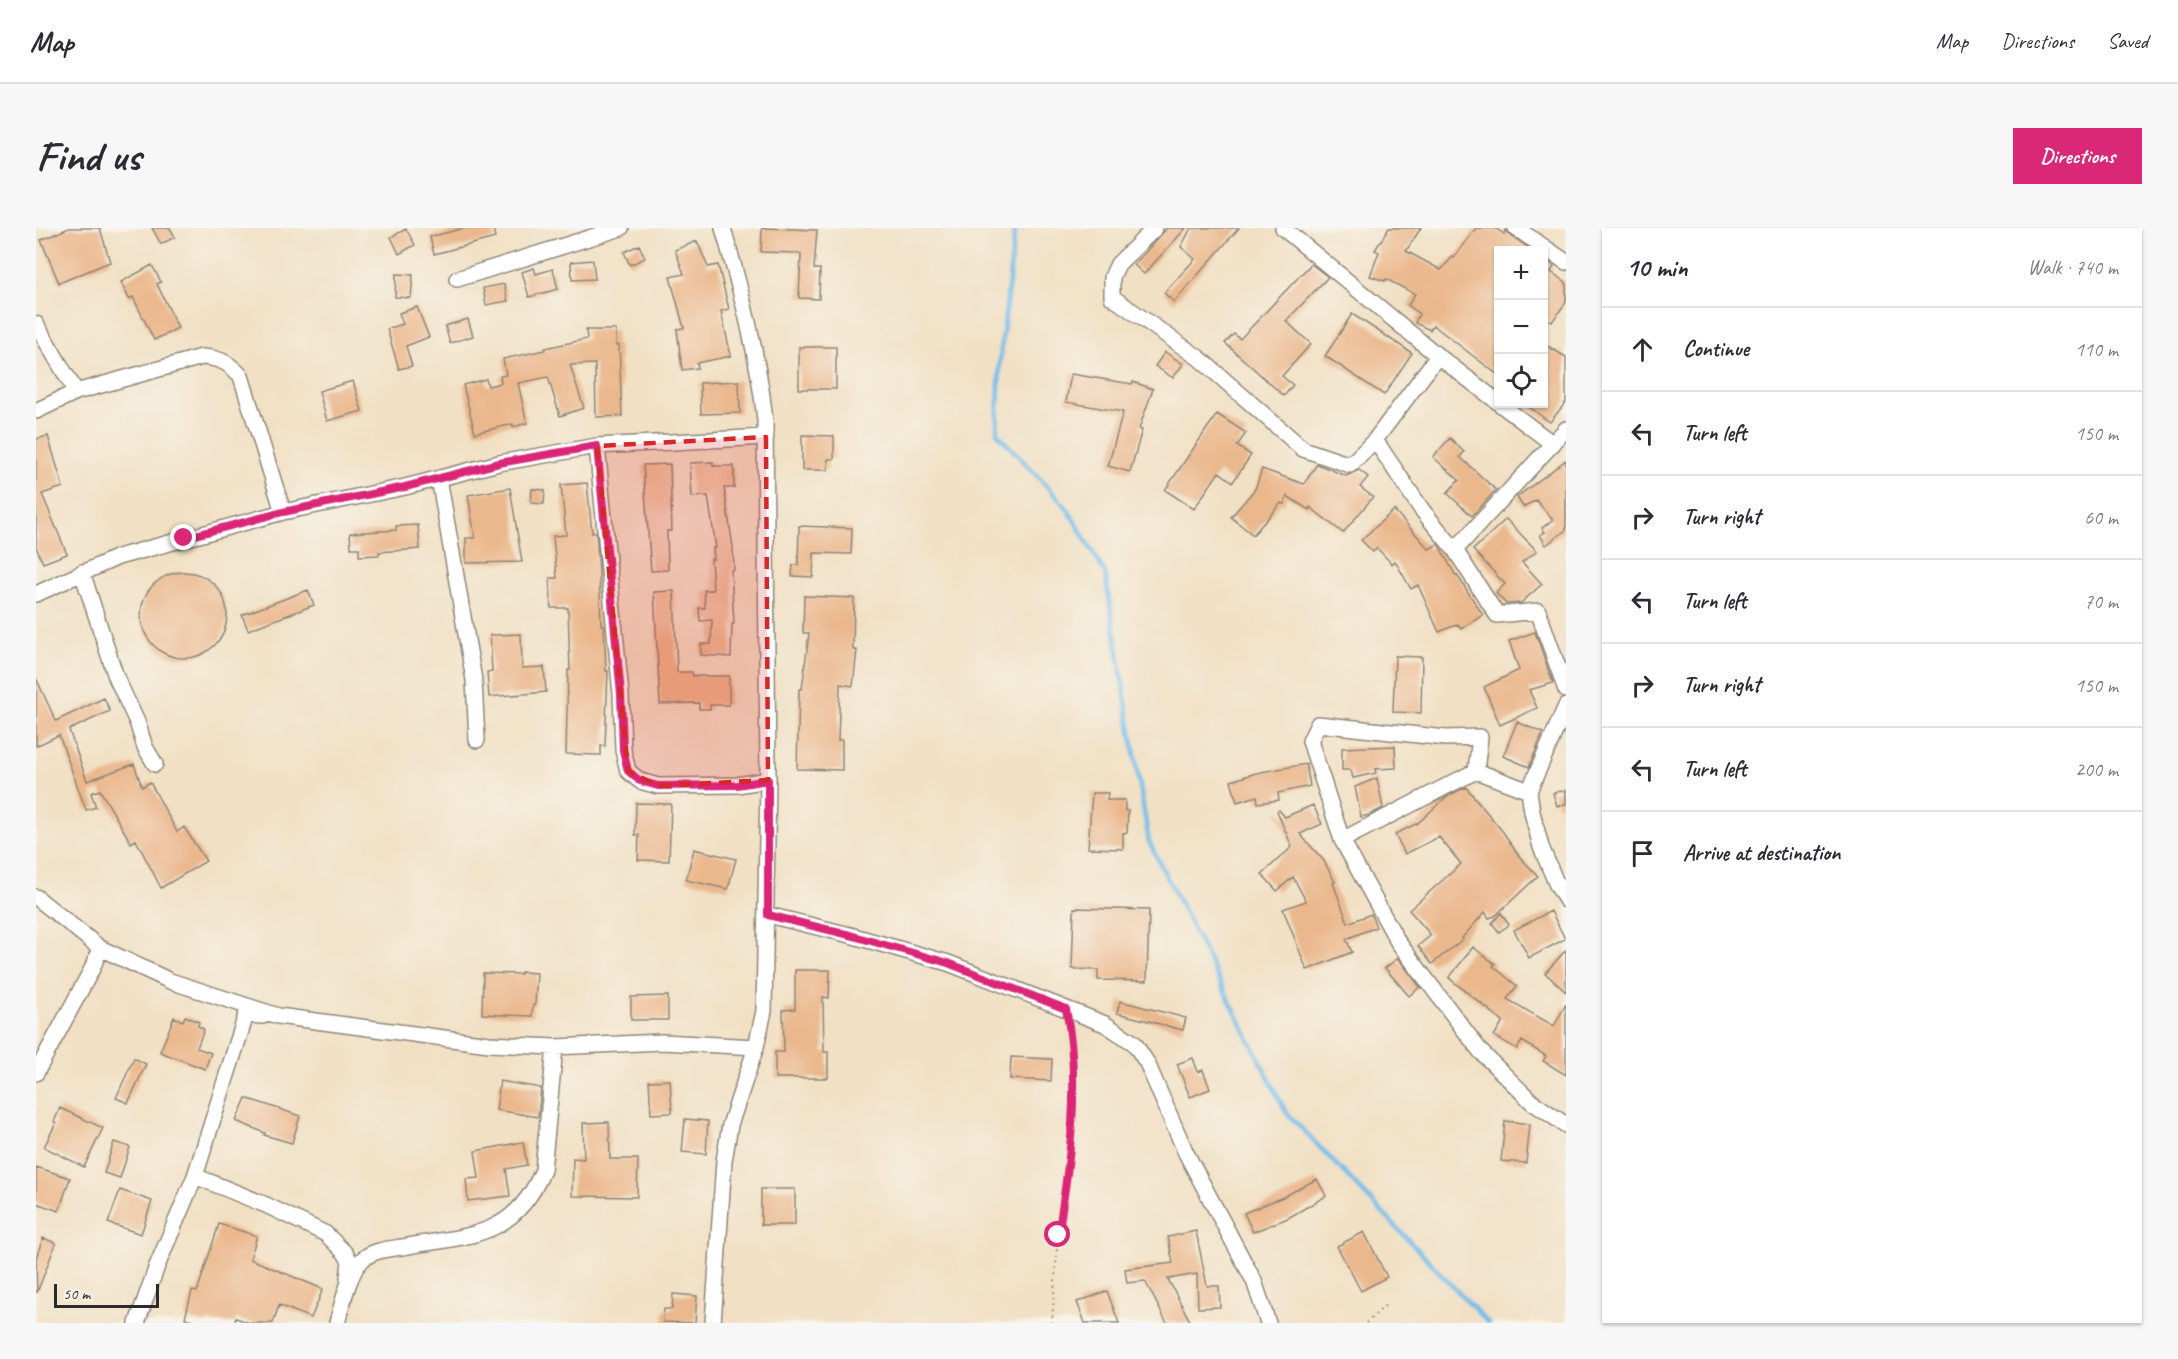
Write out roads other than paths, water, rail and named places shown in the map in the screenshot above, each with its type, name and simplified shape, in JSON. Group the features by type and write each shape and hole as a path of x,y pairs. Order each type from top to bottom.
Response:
{"street":[{"path":"457,279 621,228"},
{"path":"713,1323 724,1161 730,1125 756,1047 765,1011 768,915 766,438 759,373 743,300 723,228"},
{"path":"1155,228 1118,264 1112,277 1112,297 1199,358 1303,449 1350,465 1375,440 1438,356"},
{"path":"1283,228 1494,399"},
{"path":"1516,228 1566,262"},
{"path":"36,324 76,392"},
{"path":"36,411 76,392 202,357 218,358 231,365 241,376 283,512"},
{"path":"1506,408 1553,444"},
{"path":"1455,550 1566,429"},
{"path":"36,594 118,557 283,512 499,463 597,446 766,438"},
{"path":"1375,440 1422,510 1455,550 1497,615 1538,610 1566,690"},
{"path":"597,446 621,694 623,750 628,771 640,781 658,786 737,785 768,780"},
{"path":"439,478 474,680 477,740"},
{"path":"82,572 116,677 145,747 155,764"},
{"path":"1566,706 1529,791 1541,847 1566,900"},
{"path":"1476,771 1480,737 1446,738 1318,724 1310,741 1342,840 1398,942 1481,1052 1532,1102 1566,1125"},
{"path":"1342,840 1476,771 1529,791"},
{"path":"36,897 100,948 170,981 278,1016"},
{"path":"768,915 850,935 948,963 1106,1024 1134,1043 1147,1063 1186,1153 1254,1281 1268,1323"},
{"path":"36,1073 100,948"},
{"path":"231,1001 230,1008 242,1009 246,1015"},
{"path":"246,1015 278,1016 489,1044 555,1047 662,1042 756,1047"},
{"path":"136,1323 195,1176 246,1015"},
{"path":"337,1323 351,1278 362,1259 379,1251 479,1233 504,1223 519,1210 538,1184 543,1170 555,1047"},
{"path":"195,1176 266,1205 326,1234 345,1253 350,1262 346,1293"}],"waterway":[{"path":"1015,228 1000,360 997,433 1067,508 1105,573 1149,842 1286,1112 1488,1323"}]}
